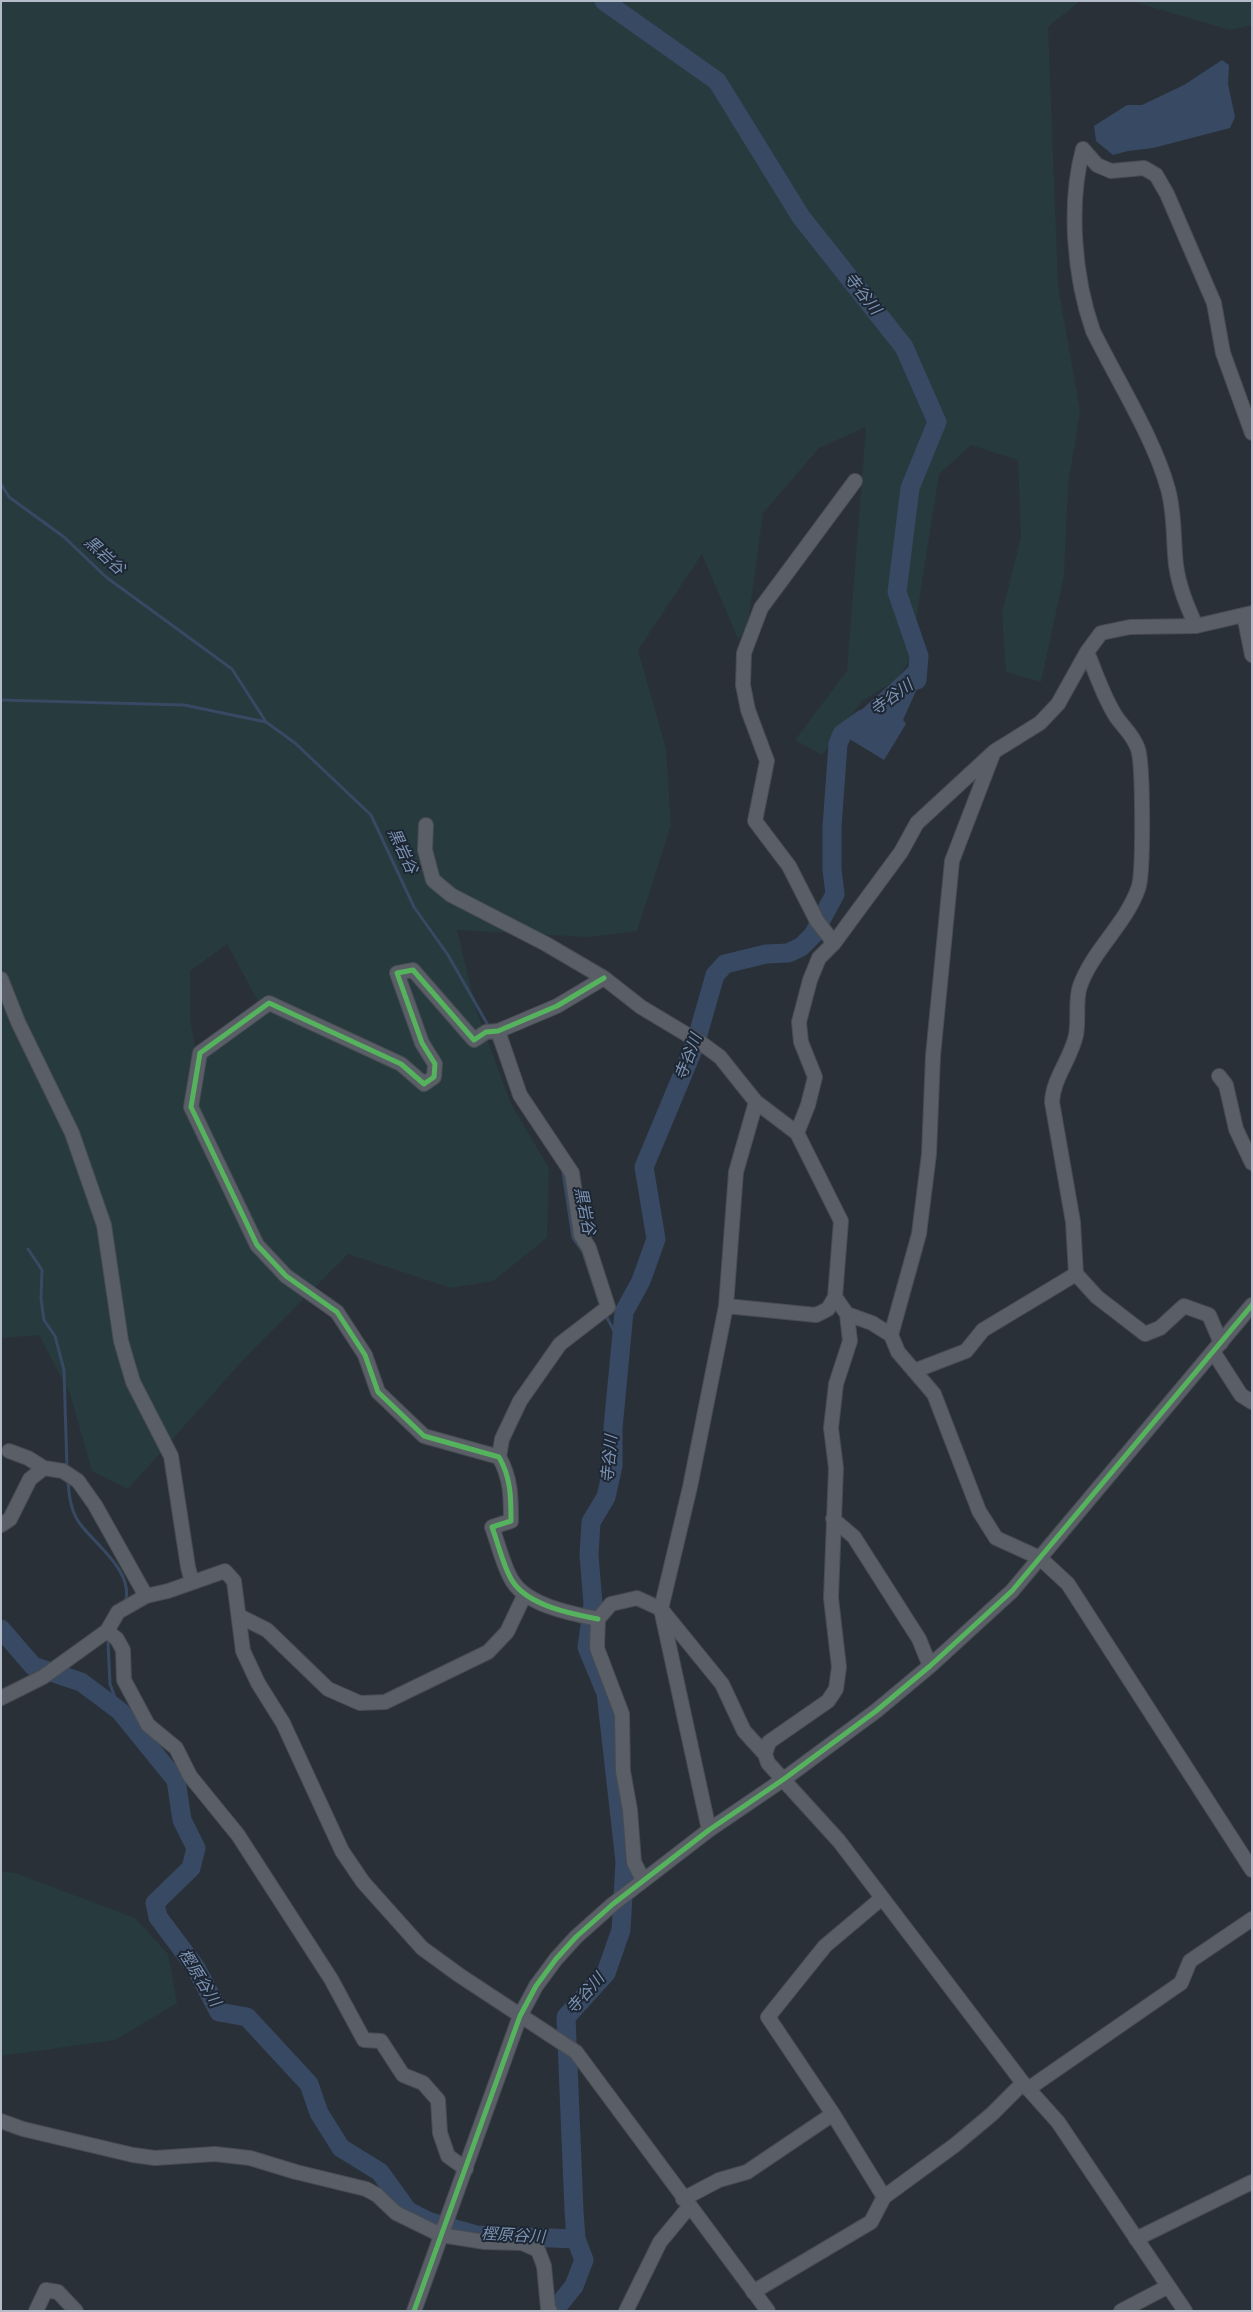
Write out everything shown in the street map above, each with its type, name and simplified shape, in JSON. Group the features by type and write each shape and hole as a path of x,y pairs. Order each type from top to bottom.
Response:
{"street":[{"path":"1196,626 1181,588 1176,564 1173,515 1168,489 1155,453 1088,316 1076,246 1075,213 1076,182 1083,149 1097,165 1111,170 1144,168 1156,175 1167,194 1214,303 1222,353 1252,433"},
{"path":"834,943 820,925 789,866 755,821 767,760 748,710 743,685 744,654 761,608 854,481"},
{"path":"797,1133 816,1077 801,1042 799,1022 810,980 819,958 834,943 901,852 917,823 994,751 1040,722 1058,704 1087,652 1102,633 1130,627 1196,626 1248,614 1252,655"},
{"path":"1087,652 1117,718 1130,731 1138,750 1141,826 1139,888 1125,913 1088,967 1079,988 1076,1036 1070,1056 1053,1088 1052,1102 1073,1222 1076,1274 1097,1297 1145,1334 1160,1328 1184,1306 1209,1315 1217,1348 1241,1395 1252,1402"},
{"path":"891,1335 919,1234 929,1154 933,1056 952,861 994,751"},
{"path":"426,825 425,850 433,880 451,895 546,944 604,978 641,1007 697,1041 720,1057 756,1102 797,1133 841,1221 835,1297 828,1309 816,1315 726,1306"},
{"path":"499,1457 424,1436 378,1392 365,1355 337,1312 286,1276 257,1244 191,1107 200,1053 269,1003 401,1064 424,1084 434,1076 435,1064 422,1043 397,973 413,970 474,1040 557,1006 604,978"},
{"path":"1,979 18,1022 72,1133 104,1225 121,1341 133,1382 171,1456 192,1582"},
{"path":"494,1031 520,1095 572,1172 580,1235 589,1248 603,1311 560,1344 520,1401 502,1439 499,1457 507,1471 511,1490 511,1521 492,1527 513,1582 525,1594 562,1612 591,1617 612,1604 637,1598 661,1609 722,1684 744,1731 765,1754 768,1763 839,1841 1026,2086 1058,2122 1167,2287 1185,2311"},
{"path":"1220,1076 1226,1085 1236,1128 1252,1163"},
{"path":"709,1830 661,1609 690,1487 726,1306 736,1172 756,1102"},
{"path":"914,1371 966,1351 983,1330 1076,1274"},
{"path":"765,1754 769,1742 828,1701 836,1689 839,1667 831,1598 836,1468 831,1428 836,1384 850,1341 847,1314 835,1297"},
{"path":"414,2311 520,2016 536,1986 556,1959 576,1937 638,1884 709,1830 784,1779 876,1711 930,1666 1012,1590 1217,1348 1246,1319 1252,1305"},
{"path":"847,1314 872,1323 891,1335 898,1352 934,1394 979,1511 996,1538 1040,1558 1068,1584 1252,1870"},
{"path":"9,1451 28,1458 44,1468 67,1474 78,1481 95,1505 146,1596"},
{"path":"1,1525 10,1519 30,1479 44,1468"},
{"path":"833,1519 854,1537 919,1639 930,1666"},
{"path":"1,1698 49,1673 112,1635 123,1609 146,1596 225,1571 234,1581 244,1651 258,1683 283,1723 342,1852 363,1882 422,1948 520,2016 576,2052 625,2115 686,2203 768,2311"},
{"path":"239,1616 267,1630 328,1689 360,1703 385,1702 488,1652 507,1632 525,1594"},
{"path":"591,1617 597,1648 622,1714 622,1771 630,1810 634,1862 638,1884"},
{"path":"112,1635 122,1650 124,1680 148,1725 176,1748 190,1776 238,1835 331,1979 364,2040 381,2041 404,2076 423,2083 438,2100 440,2133 448,2156 466,2169"},
{"path":"882,1898 825,1946 768,2017 833,2114 884,2197"},
{"path":"753,2292 871,2222 884,2197 955,2145 1026,2086 1181,1983 1190,1961 1252,1919"},
{"path":"626,2311 660,2242 686,2203 719,2180 747,2172 833,2114"},
{"path":"1,2121 23,2129 133,2155 155,2158 215,2154 250,2158 296,2172 366,2189 377,2194 396,2213 441,2235 485,2242 522,2243 538,2250 544,2266 549,2309"},
{"path":"1136,2239 1252,2182"},
{"path":"1121,2311 1167,2287"},
{"path":"36,2311 46,2290 58,2292 76,2311"}],"green space":[{"path":"1,1 1080,1 1048,27 1058,286 1080,411 1068,486 1064,575 1041,682 1006,672 1002,613 1021,537 1018,460 971,445 939,474 910,659 898,679 862,701 822,755 795,740 847,671 866,427 819,448 763,513 747,630 738,639 702,554 638,650 666,749 671,825 637,931 589,937 457,930 476,1009 511,1104 549,1168 547,1238 493,1281 451,1288 348,1254 244,1359 128,1489 92,1471 70,1394 39,1335 1,1338","holes":["227,944 259,1003 195,1048 190,1018 190,971"]},
{"path":"1131,1 1252,1 1252,25 1230,30"},
{"path":"1,1871 15,1873 135,1918 168,1954 177,2003 115,2040 1,2056"}],"water":[{"path":"1222,60 1229,65 1228,84 1235,117 1230,128 1153,148 1113,155 1096,141 1094,126 1127,105 1142,105 1184,85"},
{"path":"919,656 924,673 903,720 906,724 884,760 838,732 900,675"}],"waterway":[{"name":"寺谷川","path":"604,1 717,81 801,217 904,347 937,422 910,488 897,592 919,656 917,680"},
{"name":"黒岩谷","path":"1,484 9,497 64,537 106,577 232,669 266,722 295,743 371,815 414,907 448,955 489,1027"},
{"path":"1,700 184,705 266,722"},
{"name":"寺谷川","path":"554,2311 574,2286 584,2260 576,2239 566,2017 606,1973 621,1930 625,1862 606,1693 587,1647 593,1604 589,1555 591,1522 606,1497 613,1466 613,1428 624,1312 641,1281 656,1239 644,1167 695,1045 715,975 725,964 766,954 788,953 801,947 813,935 835,894 832,869 832,827 838,744 842,734 863,719"},
{"name":"黒岩谷","path":"492,1035 502,1062"},
{"name":"黒岩谷","path":"563,1172 573,1238 583,1252 599,1301"},
{"path":"28,1249 42,1270 41,1299 44,1320 55,1336 64,1370 67,1469"},
{"name":"黒岩谷","path":"605,1314 621,1344"},
{"path":"68,1481 71,1504 75,1515 113,1561 125,1581 127,1592 125,1603"},
{"name":"樫原谷川","path":"1,1629 33,1666 81,1682 120,1711 176,1780 182,1820 196,1848 191,1868 155,1903 158,1917 196,1968 219,2012 247,2017 309,2084 319,2113 341,2148 380,2172 408,2211 430,2222 476,2235 576,2239"},
{"path":"110,1639 108,1643 110,1684 120,1711"}],"cycle path":[{"path":"598,1619 552,1608 540,1603 520,1590 513,1582 504,1563 492,1527 511,1521 508,1480 499,1457 424,1436 378,1392 365,1355 337,1312 286,1276 257,1245 191,1107 200,1053 269,1003 401,1064 424,1084 434,1077 435,1064 422,1043 397,973 413,970 474,1040 486,1032 498,1031 557,1006 604,978"},
{"path":"414,2311 520,2016 536,1986 556,1959 576,1937 613,1904 709,1830 784,1779 876,1711 930,1666 1012,1591 1252,1305"}]}
